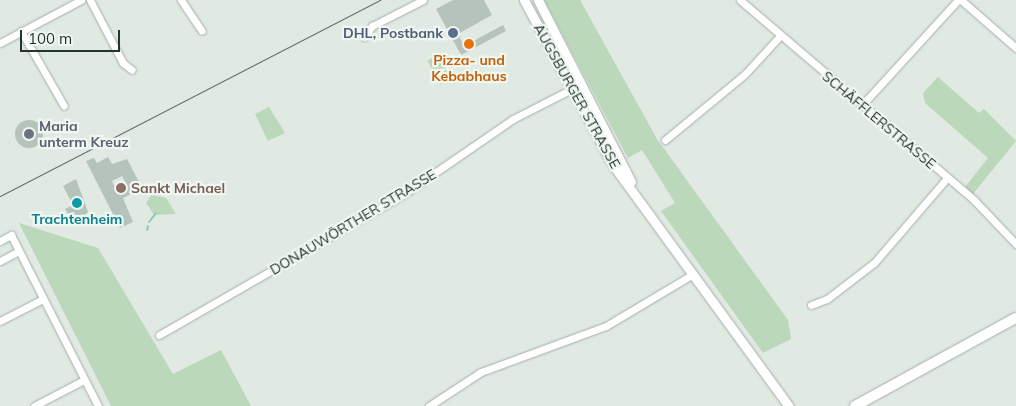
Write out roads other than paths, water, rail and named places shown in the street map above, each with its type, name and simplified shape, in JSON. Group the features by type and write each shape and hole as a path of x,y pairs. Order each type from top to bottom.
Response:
{"main road":[{"path":"855,406 1016,318"}],"street":[{"path":"0,43 81,0"},
{"path":"90,0 123,63 132,70"},
{"path":"181,0 202,31"},
{"path":"364,37 372,26 423,0"},
{"name":"AUGSBURGER STRASSE","path":"524,0 570,90 613,164 789,406"},
{"name":"AUGSBURGER STRASSE","path":"538,0 649,216"},
{"name":"SCHÄFFLERSTRASSE","path":"740,0 947,178 1016,244"},
{"path":"862,105 960,0 1016,48"},
{"path":"21,31 64,106"},
{"path":"665,140 745,74 780,36"},
{"name":"DONAUWÖRTHER STRASSE","path":"159,335 404,194 513,119 570,90"},
{"path":"811,305 827,299 874,263 947,178"},
{"path":"0,241 11,235 98,406"},
{"path":"0,261 20,251"},
{"path":"429,406 481,372 606,326 693,274"},
{"path":"0,322 43,300"},
{"path":"34,406 84,380"}],"waterway":[{"path":"149,222 156,213"},
{"path":"147,230 148,226"}],"tram line":[{"path":"0,196 380,0"}],"place":[{"name":"DHL, Postbank","path":"453,33"},
{"name":"Pizza- und Kebabhaus","path":"469,44"},
{"name":"Maria unterm Kreuz","path":"29,134"},
{"name":"Sankt Michael","path":"121,188"},
{"name":"Trachtenheim","path":"77,203"}]}
